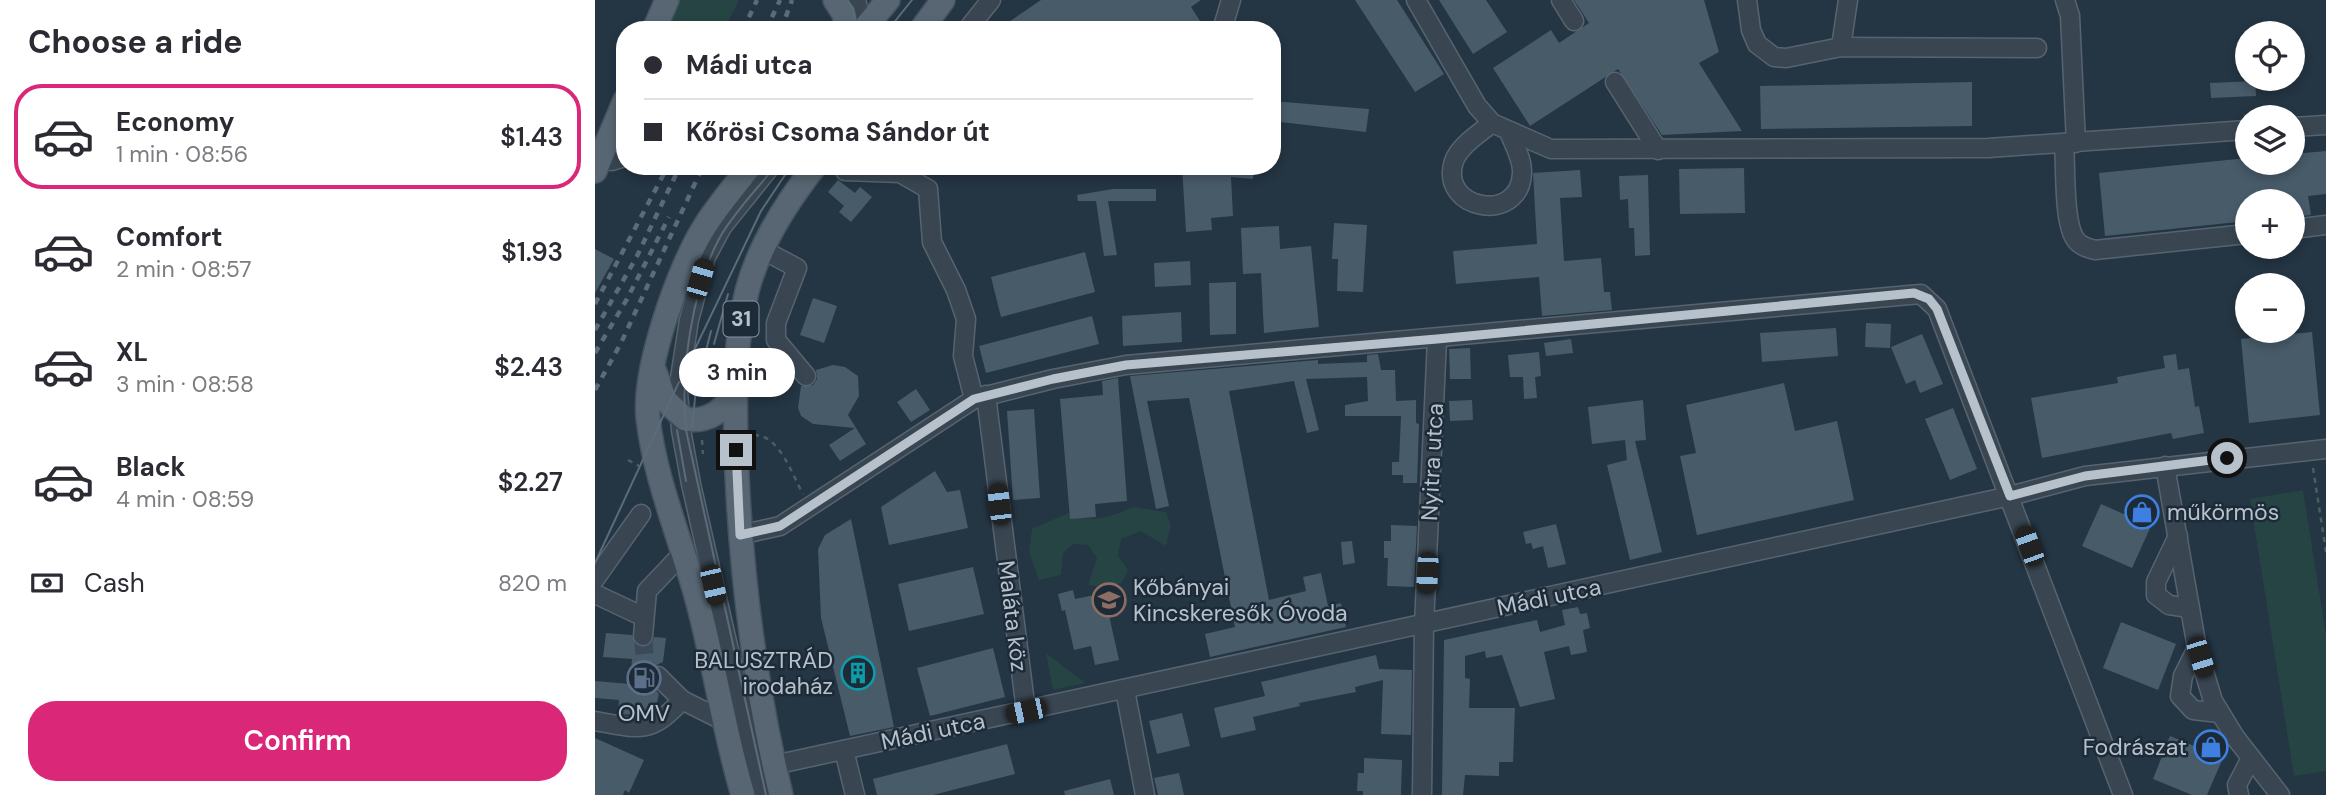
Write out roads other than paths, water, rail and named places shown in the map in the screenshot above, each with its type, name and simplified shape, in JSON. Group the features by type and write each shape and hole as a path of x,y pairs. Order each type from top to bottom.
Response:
{"main road":[{"path":"658,21 667,0"},
{"path":"835,0 851,21"},
{"path":"867,21 888,0"},
{"path":"928,21 943,0"},
{"path":"598,163 616,121"},
{"path":"743,175 704,227 692,249 653,362 648,391 648,418 661,482 684,552 743,795"},
{"name":"31","path":"781,795 745,601 735,391 741,320 748,288 776,222 809,175"},
{"path":"653,362 662,395 680,416 693,420 708,418 721,411 735,391"}],"street":[{"path":"856,0 858,21"},
{"path":"974,21 991,0"},
{"path":"1225,21 1231,0"},
{"path":"1416,0 1477,106 1492,123 1551,149 1988,148 2235,131"},
{"path":"1561,0 1574,21"},
{"path":"1747,0 1751,30 1763,52 1786,58 1841,47 2037,48"},
{"path":"1841,47 1848,0"},
{"path":"2065,0 2070,16 2069,224 2077,242 2095,250 2235,235"},
{"path":"1615,82 1658,150"},
{"path":"1492,123 1462,148 1454,160 1452,173 1455,187 1463,198 1475,205 1488,208 1502,205 1513,197 1520,185 1523,171 1509,132"},
{"path":"2305,126 2326,125"},
{"path":"598,163 616,160"},
{"path":"759,795 749,739 694,498 678,391 682,357 706,257 722,227 764,175"},
{"name":"Maláta köz","path":"904,175 928,189 932,242 956,290 966,318 963,356 980,397 1026,711"},
{"path":"2305,228 2326,225"},
{"path":"763,250 797,268 776,323 776,340 806,376"},
{"path":"740,535 773,528 980,397 1126,365 1921,294 1937,309 2123,795"},
{"name":"Nyitra utca","path":"1422,795 1424,625 1437,339"},
{"name":"Mádi utca","path":"774,765 2010,496 2085,476 2318,450"},
{"path":"2165,466 2197,648 2219,713 2280,795"},
{"path":"595,579 641,514"},
{"path":"2178,537 2156,582 2156,595 2169,606 2189,608"},
{"path":"643,636 647,591 684,552"},
{"path":"595,594 644,617"},
{"path":"2197,648 2183,676 2180,696 2193,710 2219,713"},
{"path":"658,676 682,701 724,721"},
{"path":"1125,690 1145,795"},
{"path":"595,721 646,727 663,721 682,701"},
{"path":"844,750 855,795"},
{"path":"2239,795 2237,785 2251,758"}],"tunnel":[{"path":"643,636 646,672 658,676"}],"tram line":[{"path":"847,0 853,8 855,21"},
{"path":"895,21 912,0"},
{"path":"766,795 686,430 685,383 695,307 710,259 731,220 768,175"},
{"path":"693,353 761,211 785,175"},
{"path":"714,344 728,294"},
{"path":"692,427 696,389 711,331"},
{"path":"595,563 679,382"},
{"path":"677,430 686,481"}],"railway":[{"path":"747,21 757,0"},
{"path":"770,21 780,0"},
{"path":"784,21 792,0"},
{"path":"595,304 663,175"},
{"path":"595,330 637,256 676,175"},
{"path":"595,390 621,343 699,175"},
{"path":"595,353 627,299 669,217"}],"place":[{"name":"műkörmös","path":"2142,512"},
{"name":"Kőbányai Kincskeresők Óvoda","path":"1109,600"},
{"name":"BALUSZTRÁD irodaház","path":"858,673"},
{"name":"OMV","path":"644,678"},
{"name":"Fodrászat","path":"2211,747"}]}
